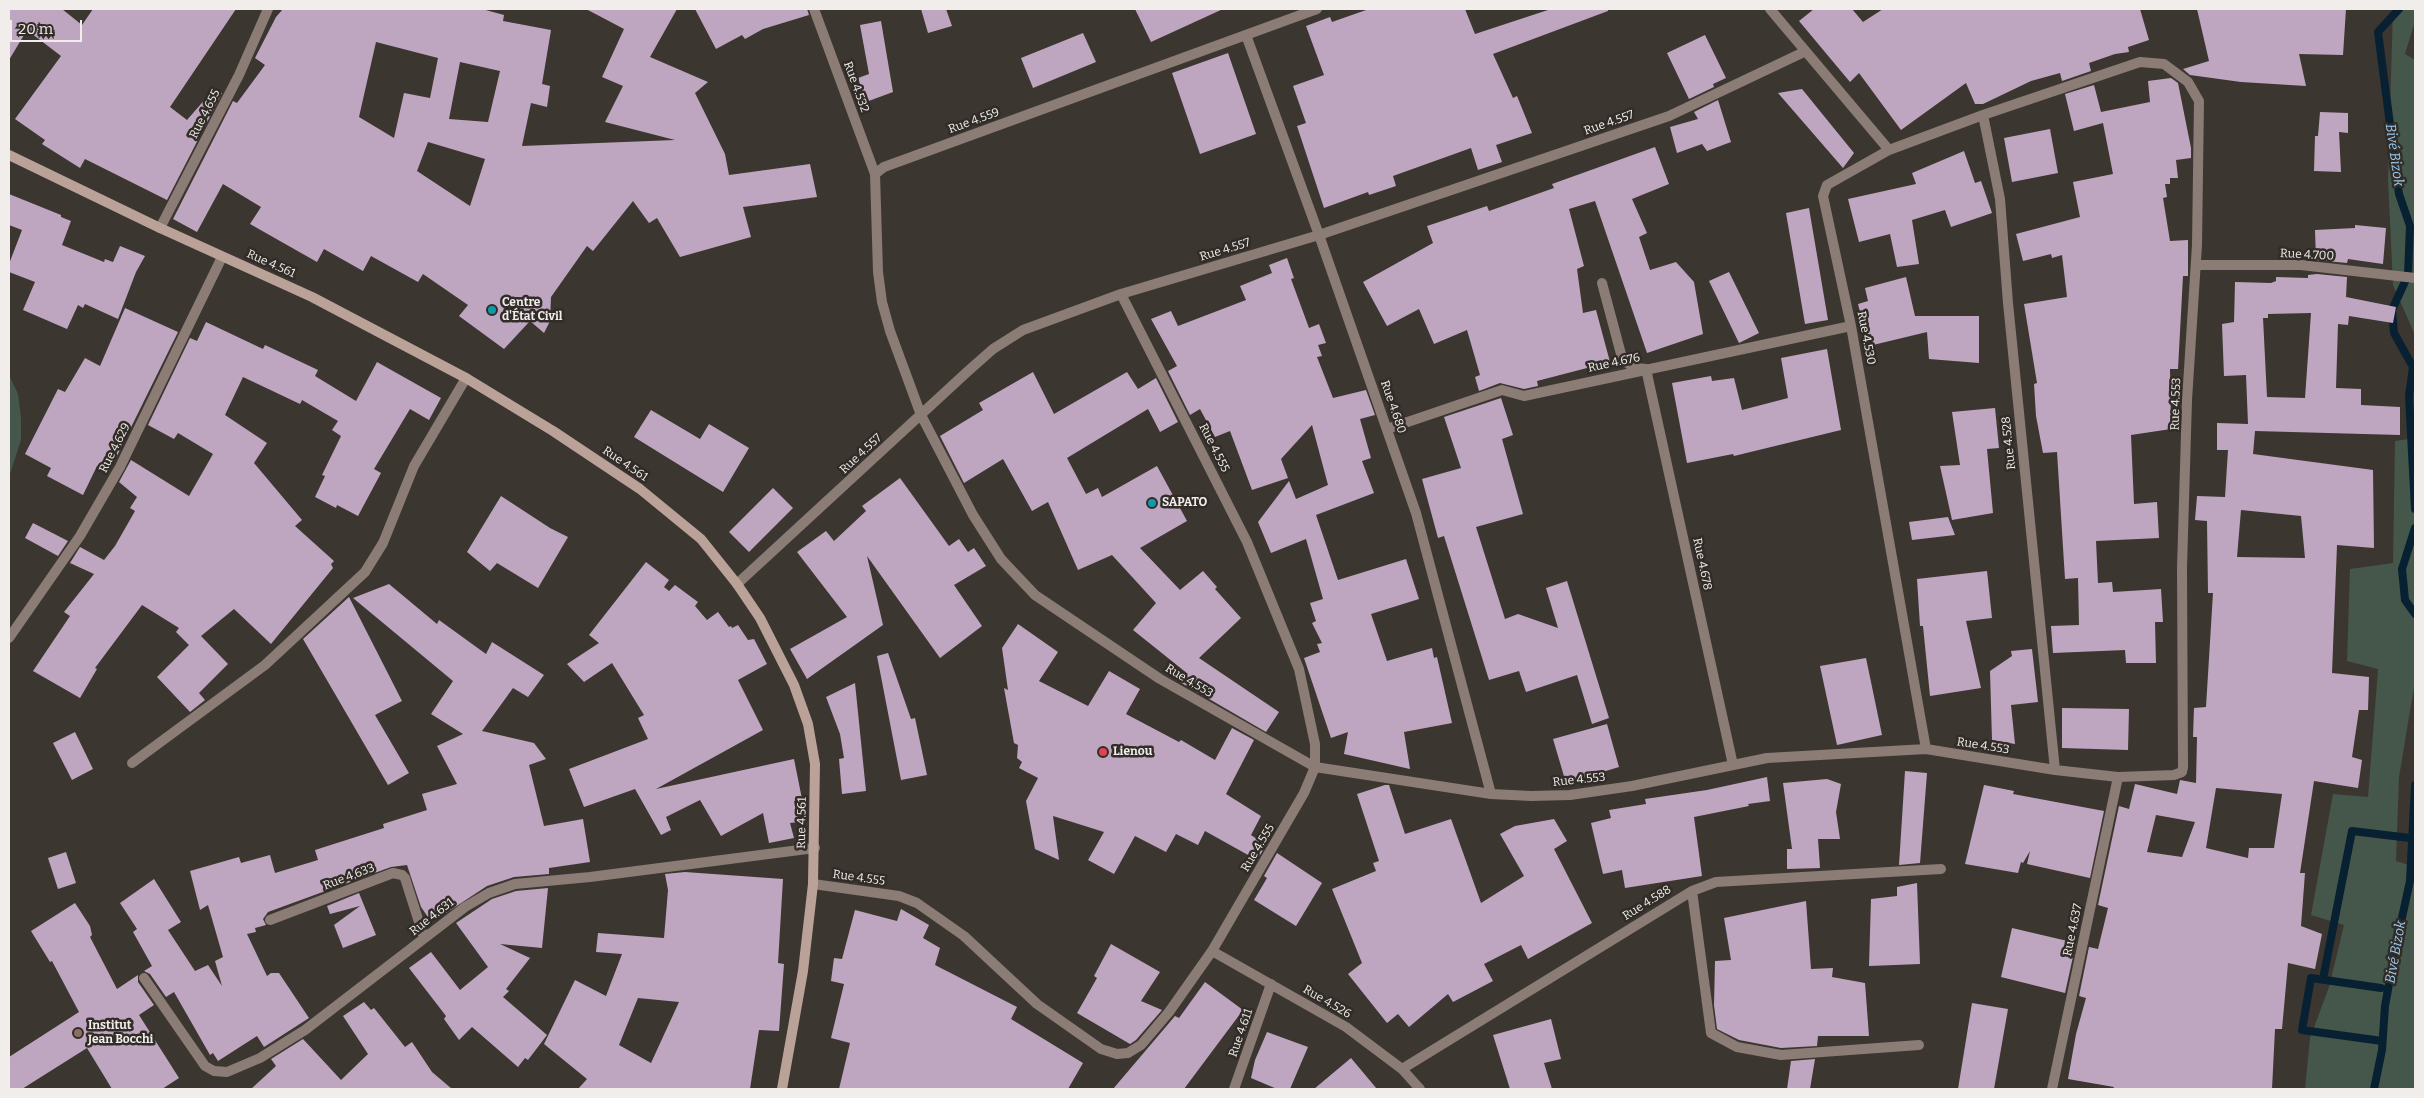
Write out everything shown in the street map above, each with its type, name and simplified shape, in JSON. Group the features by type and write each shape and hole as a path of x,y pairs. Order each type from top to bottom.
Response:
{"main road":[{"name":"Rue 4.561","path":"9,155 160,228 312,297 466,378 553,431 640,490 701,539 737,584 760,618 794,686 808,724 815,764 813,884 803,971 782,1089"}],"street":[{"name":"Rue 4.655","path":"160,228 239,74 268,9"},
{"name":"Rue 4.532","path":"814,9 875,174"},
{"name":"Rue 4.559","path":"875,174 884,167 1317,9"},
{"path":"1770,9 1804,52 1889,150"},
{"name":"Rue 4.680","path":"1246,35 1319,235 1416,513 1491,794"},
{"name":"Rue 4.557","path":"737,584 993,349 1023,330 1121,294 1319,235 1669,116 1804,52"},
{"name":"Rue 4.553","path":"921,415 973,515 1001,558 1035,595 1160,679 1315,767 1491,794 1531,796 1570,795 1632,786 1767,758 1926,749 2055,770 2118,776 2179,774 2183,767 2182,568 2187,400 2196,265 2199,101 2188,82 2164,64 2140,62 1983,115 1889,150"},
{"name":"Rue 4.528","path":"1983,115 2000,199 2008,302 2055,770"},
{"name":"Rue 4.530","path":"1889,150 1827,186 1823,191 1851,326 1926,749"},
{"path":"875,174 878,272 882,302 890,332 921,415"},
{"name":"Rue 4.629","path":"9,638 80,536 120,467 222,256"},
{"name":"Rue 4.700","path":"2196,265 2301,265 2415,278"},
{"path":"1602,283 1621,354 1627,363 1636,368 1646,369"},
{"name":"Rue 4.555","path":"813,884 899,896 917,904 964,936 1038,1004 1101,1049 1117,1054 1128,1054 1141,1045 1169,1012 1212,951 1300,800 1315,767 1315,744 1299,669 1251,551 1121,294"},
{"name":"Rue 4.676","path":"1387,429 1502,390 1524,396 1851,326"},
{"name":"Rue 4.678","path":"1646,369 1733,765"},
{"path":"132,763 265,665 365,572 384,542 407,480 466,378"},
{"name":"Rue 4.637","path":"2052,1089 2118,776"},
{"name":"Rue 4.631","path":"144,978 205,1066 214,1071 227,1072 260,1058 305,1030 465,907 489,894 515,884 590,877 815,848"},
{"name":"Rue 4.588","path":"1402,1069 1692,891 1716,882 1942,868"},
{"name":"Rue 4.633","path":"270,920 393,873 404,878 424,938"},
{"path":"1692,891 1711,1033 1737,1047 1781,1055 1919,1045"},
{"name":"Rue 4.526","path":"1212,951 1346,1027 1402,1069 1420,1089"},
{"name":"Rue 4.611","path":"1234,1089 1271,984"}],"green space":[{"path":"2393,9 2415,9 2415,21 2405,54 2415,60 2415,335 2393,285 2388,179"},
{"path":"9,375 18,394 21,440 9,477"},
{"path":"2415,438 2415,681 2399,777 2396,861 2415,867 2415,1089 2305,1089 2310,1038 2329,987 2344,925 2311,915 2333,794 2368,797 2378,669 2347,661 2350,569 2393,563 2395,441"}],"building":[{"path":"9,9 62,9 82,25 93,9 236,9 170,107 187,120 214,89 222,93 167,200 85,159 80,168 42,144 45,140 15,119 61,56 27,30 9,60"},
{"path":"283,9 482,9 504,15 503,21 551,30 542,84 550,86 547,107 531,103 522,146 675,140 605,122 623,86 602,77 624,29 586,9 677,9 650,57 708,82 695,93 725,154 729,175 810,164 817,197 743,207 751,237 680,257 657,218 649,223 633,201 593,251 587,246 551,297 550,321 544,333 530,321 504,349 459,316 468,305 423,274 418,282 371,256 363,271 324,249 317,262 250,224 261,207 223,184 197,232 173,219 233,101 237,103 265,65 255,58 276,17","holes":["376,42 438,58 430,98 404,93 394,138 359,117","460,62 500,71 488,122 449,119","428,142 485,159 470,206 417,171"]},
{"path":"695,9 807,9 809,15 763,29 745,39 742,35 716,49"},
{"path":"921,9 946,9 952,26 928,33"},
{"path":"1135,9 1223,9 1151,42"},
{"path":"1369,9 1465,9 1475,34 1551,9 1608,9 1608,11 1493,54 1513,98 1517,96 1532,133 1496,145 1502,162 1478,170 1471,148 1393,176 1396,186 1369,195 1368,192 1324,208 1297,126 1306,123 1293,86 1324,75 1306,26 1330,17 1332,22"},
{"path":"1814,9 1852,9 1863,22 1883,9 2140,9 2149,40 2128,47 2129,52 2115,54 2089,63 2091,71 2062,81 2060,73 2031,81 1983,104 1975,104 1966,83 1901,130 1859,73 1850,82 1799,21"},
{"path":"2197,9 2346,9 2343,55 2299,54 2306,86 2241,82 2190,75 2183,69 2209,61"},
{"path":"881,21 893,92 866,102 858,78 869,74 860,25"},
{"path":"1083,33 1096,62 1033,88 1021,58"},
{"path":"1705,35 1726,78 1713,84 1714,87 1689,99 1667,53"},
{"path":"1228,53 1256,134 1200,154 1172,73"},
{"path":"2171,78 2178,83 2191,148 2191,158 2176,160 2178,178 2170,178 2170,184 2165,184 2167,197 2163,198 2170,241 2188,240 2188,276 2183,276 2178,369 2170,369 2171,429 2131,435 2134,504 2157,502 2159,538 2096,541 2098,583 2112,582 2113,592 2161,589 2163,622 2155,622 2156,663 2126,663 2125,650 2053,653 2051,626 2079,625 2078,578 2065,579 2057,452 2043,453 2036,416 2034,384 2037,383 2024,304 2067,297 2062,255 2052,258 2051,254 2023,261 2016,234 2080,217 2073,182 2113,174 2103,123 2074,131 2065,94 2094,85 2101,112 2150,102 2148,81"},
{"path":"1802,89 1854,153 1843,168 1778,93"},
{"path":"1718,100 1731,142 1707,151 1702,144 1677,153 1670,127 1698,119 1694,112"},
{"path":"2320,112 2348,113 2348,133 2339,132 2341,172 2314,171 2315,136 2318,136"},
{"path":"2050,129 2058,173 2012,182 2004,138"},
{"path":"1655,147 1669,184 1632,199 1647,233 1639,237 1650,270 1676,262 1694,282 1703,334 1647,353 1595,201 1569,209 1584,266 1577,269 1583,313 1596,310 1610,362 1537,381 1538,386 1524,389 1500,383 1479,391 1475,377 1480,375 1467,330 1434,344 1419,309 1387,326 1363,282 1433,243 1427,226 1487,206 1489,211 1554,188 1552,184"},
{"path":"1964,151 1975,183 1981,181 1992,213 1951,227 1945,210 1912,220 1919,264 1897,267 1890,234 1859,242 1848,199 1916,184 1912,173"},
{"path":"9,194 61,215 61,217 71,221 62,245 104,262 105,259 113,262 120,246 145,256 136,272 118,319 85,304 83,308 78,305 67,329 23,310 35,282 9,272 9,264 22,230 9,225"},
{"path":"1809,208 1828,320 1805,324 1786,213"},
{"path":"2355,225 2386,228 2383,264 2348,259 2347,263 2316,260 2315,230 2355,228"},
{"path":"1287,258 1294,278 1291,279 1309,328 1319,324 1326,343 1318,345 1322,356 1317,357 1333,398 1366,390 1375,415 1360,419 1371,458 1362,461 1374,493 1316,515 1338,580 1406,559 1419,599 1371,614 1387,661 1432,648 1434,658 1437,657 1452,723 1404,732 1410,769 1344,754 1348,732 1331,738 1304,658 1320,652 1317,644 1322,643 1312,623 1316,621 1310,603 1323,599 1306,539 1271,553 1258,522 1289,481 1296,499 1328,485 1312,425 1281,459 1288,478 1252,490 1230,431 1215,437 1200,409 1190,415 1168,371 1177,366 1151,319 1171,311 1178,326 1246,300 1240,286 1272,273 1269,265"},
{"path":"1729,272 1759,333 1739,343 1709,281"},
{"path":"2308,275 2347,277 2346,297 2396,307 2393,323 2349,316 2348,325 2338,324 2336,388 2361,389 2361,405 2400,407 2400,435 2255,431 2253,454 2373,470 2374,548 2337,545 2332,673 2369,677 2368,710 2359,710 2352,757 2362,760 2358,788 2314,781 2300,873 2305,873 2301,926 2322,934 2315,969 2288,963 2282,1029 2275,1029 2272,1089 2113,1089 2114,1087 2068,1079 2076,1034 2086,998 2079,996 2089,947 2098,949 2108,908 2098,905 2119,806 2129,809 2135,784 2177,794 2180,780 2196,783 2197,737 2193,737 2194,708 2206,707 2213,593 2208,593 2207,521 2195,520 2197,496 2225,497 2228,450 2217,450 2217,423 2248,424 2246,375 2224,376 2222,324 2234,322 2235,282 2271,283 2276,281 2276,277 2308,278","holes":["2311,313 2305,398 2267,397 2263,318 2268,318 2268,314","2241,510 2301,516 2305,558 2237,557","2216,788 2282,794 2274,848 2249,848 2248,858 2206,848","2156,815 2195,822 2182,857 2147,852"]},
{"path":"1906,277 1915,316 1979,316 1979,363 1929,359 1927,332 1873,345 1871,334 1866,335 1858,304 1868,301 1865,288"},
{"path":"125,308 178,332 108,474 97,466 83,495 47,476 51,468 25,454 58,389 65,392 85,358 100,366"},
{"path":"206,322 263,349 265,345 318,370 315,376 356,401 377,362 441,398 429,420 410,409 374,469 381,473 358,516 337,505 336,508 315,497 325,476 322,475 341,436 332,430 338,421 302,400 300,404 243,377 225,415 267,443 254,463 302,520 295,526 334,561 331,564 333,568 271,644 234,609 201,636 228,664 199,693 205,700 190,712 157,677 189,645 176,632 179,628 142,605 95,668 97,669 80,698 33,671 70,616 64,612 94,574 70,563 80,547 104,560 115,546 135,511 130,508 137,497 119,482 131,460 189,496 213,454 178,433 174,439 148,425 190,338 197,341"},
{"path":"1827,349 1841,430 1734,456 1733,454 1687,463 1672,383 1711,376 1712,381 1734,378 1742,410 1788,398 1781,358"},
{"path":"1033,372 1054,414 1127,372 1138,389 1156,378 1178,422 1160,432 1148,409 1067,458 1086,494 1098,488 1102,497 1157,466 1187,521 1140,548 1180,590 1203,571 1217,587 1215,589 1241,618 1199,658 1279,712 1266,732 1180,682 1188,674 1133,630 1156,603 1112,555 1078,570 1048,502 1032,511 1003,459 964,483 940,436 983,410 979,403"},
{"path":"1501,398 1513,435 1502,439 1523,514 1476,527 1505,619 1518,614 1558,628 1546,588 1567,581 1609,718 1592,724 1577,675 1526,692 1519,671 1489,680 1444,536 1438,538 1422,479 1461,468 1444,417"},
{"path":"1995,408 1999,448 1987,449 1993,513 1952,520 1940,466 1960,465 1952,412"},
{"path":"651,410 700,439 709,424 749,448 723,492 634,437"},
{"path":"900,478 949,546 959,539 968,552 974,548 986,566 954,585 982,626 940,658 867,556 883,625 807,679 790,649 847,617 797,552 826,531 834,541 866,511 862,506"},
{"path":"773,488 793,508 749,552 729,532"},
{"path":"501,496 550,528 568,537 538,588 497,563 490,571 467,552"},
{"path":"1948,517 1955,535 1912,540 1909,522"},
{"path":"33,523 68,541 58,556 25,538"},
{"path":"646,562 669,580 664,587 669,591 675,585 698,602 695,606 707,620 718,612 729,627 731,626 732,628 738,625 748,640 754,639 767,664 738,680 763,730 656,789 794,759 802,799 794,801 799,822 790,823 794,838 769,843 763,813 721,836 700,800 666,817 671,830 661,835 635,789 584,807 569,769 648,739 638,718 644,715 612,663 584,682 567,664 599,643 589,635"},
{"path":"1987,571 1992,618 1966,621 1981,688 1930,696 1923,626 1920,626 1917,579"},
{"path":"389,584 437,624 439,620 486,654 492,642 544,675 528,697 513,688 482,731 534,743 546,759 529,765 544,826 583,819 590,862 549,868 549,874 514,877 487,886 446,913 430,920 421,907 407,865 391,867 268,912 263,919 266,925 255,928 256,932 247,934 267,976 271,973 279,973 309,1018 264,1047 257,1036 218,1061 213,1053 210,1055 174,992 166,997 150,974 144,971 152,966 133,932 137,929 120,903 154,879 181,922 168,930 195,971 208,965 222,986 215,961 223,957 208,905 200,910 190,871 239,857 241,863 270,855 275,873 318,860 315,850 384,828 383,824 427,810 422,794 457,784 437,746 463,734 431,714 453,681 353,598"},
{"path":"349,597 402,701 375,715 409,773 388,785 303,639"},
{"path":"1018,624 1058,652 1039,681 1088,706 1109,671 1140,689 1126,714 1179,742 1181,740 1215,760 1232,728 1254,740 1226,794 1261,816 1251,835 1266,845 1257,860 1205,831 1198,845 1176,834 1166,852 1135,836 1114,874 1088,860 1104,832 1053,816 1059,860 1035,849 1026,801 1038,778 1019,768 1022,762 1017,758 1018,745 1014,743 1004,688 1008,690 1002,648"},
{"path":"2032,649 2038,702 2011,705 2015,744 1992,740 1990,671 2012,656 2011,651"},
{"path":"888,653 911,719 915,718 927,775 901,780 877,656"},
{"path":"1866,658 1882,735 1837,745 1820,666"},
{"path":"855,683 866,791 842,794 839,759 844,758 840,734 826,697"},
{"path":"2062,708 2129,709 2128,750 2062,748"},
{"path":"1607,724 1619,767 1566,783 1553,739"},
{"path":"75,732 93,769 72,780 53,743"},
{"path":"1905,771 1927,773 1920,863 1899,865"},
{"path":"1767,777 1770,801 1748,804 1749,806 1694,817 1702,876 1625,888 1622,870 1603,874 1591,823 1611,818 1609,810 1646,804 1645,799 1707,790"},
{"path":"1827,779 1841,784 1836,812 1840,839 1818,839 1820,868 1787,869 1787,849 1792,849 1783,783"},
{"path":"1389,785 1405,834 1451,819 1481,903 1524,876 1500,834 1515,826 1554,819 1567,841 1554,849 1592,923 1528,959 1521,945 1484,964 1493,981 1453,1002 1448,994 1409,1027 1398,1014 1387,1023 1348,974 1362,963 1332,889 1376,871 1373,863 1379,861 1357,794"},
{"path":"1984,785 2014,791 2013,794 2104,811 2090,878 2027,864 2030,851 2023,863 2021,862 2018,873 1965,864"},
{"path":"66,852 76,883 58,889 48,858"},
{"path":"1277,853 1322,883 1296,926 1254,900 1267,878 1264,876"},
{"path":"685,872 783,879 778,963 784,964 779,1031 759,1030 750,1089 578,1089 587,1079 544,1044 575,980 606,996 622,954 596,952 598,933 664,938 668,890 665,874","holes":["638,998 679,1002 651,1063 619,1045"]},
{"path":"1917,883 1920,964 1869,966 1871,899 1897,896 1897,887"},
{"path":"548,888 542,948 500,944 530,958 506,989 509,991 503,997 547,1035 528,1060 525,1058 518,1067 472,1027 459,1040 444,1019 446,1016 409,968 431,952 460,990 488,967 456,923 492,899 516,891"},
{"path":"359,893 376,935 343,948 334,925 360,906 330,914 327,906"},
{"path":"1806,901 1811,969 1833,968 1832,977 1865,983 1869,1036 1818,1036 1817,1046 1781,1048 1739,1040 1717,1029 1714,1005 1715,961 1731,960 1724,918"},
{"path":"75,903 90,926 92,935 90,937 117,989 138,975 138,982 154,1005 139,1015 179,1078 162,1089 112,1089 87,1048 22,1089 9,1089 9,1057 79,1012 52,961 50,962 31,931"},
{"path":"901,909 929,925 923,938 940,948 935,965 1017,1007 1011,1019 1083,1063 1068,1089 839,1089 850,1043 831,1038 844,984 831,981 834,958 842,959 855,910 897,921"},
{"path":"2012,928 2076,943 2065,993 2001,977"},
{"path":"1111,944 1160,972 1141,1001 1162,1010 1136,1040 1130,1044 1077,1013 1097,978 1094,976"},
{"path":"1205,982 1243,1010 1184,1089 1113,1089 1175,1016 1179,1018"},
{"path":"364,1002 371,1010 374,1008 405,1047 412,1042 432,1072 452,1089 251,1089 276,1066 271,1059 303,1039 341,1080 368,1054 343,1016"},
{"path":"1972,1003 2008,1009 1994,1089 1958,1089"},
{"path":"1551,1019 1561,1059 1544,1063 1552,1089 1510,1089 1493,1035"},
{"path":"1267,1032 1308,1047 1290,1089 1277,1089 1251,1078 1255,1060"},
{"path":"1351,1058 1377,1089 1314,1089"},
{"path":"1815,1059 1810,1089 1787,1089 1791,1061"}],"waterway":[{"name":"Bivé Bizok","path":"2399,9 2378,32 2399,194 2410,226 2408,275 2392,310 2394,333 2413,367 2409,396 2415,509"},
{"name":"Bivé Bizok","path":"2415,528 2402,569 2405,600 2415,614"},
{"name":"Bivé Bizok","path":"2374,1089 2382,1050 2385,1006 2410,881 2415,785"},
{"path":"2323,979 2352,831 2410,838"},
{"path":"2381,988 2311,978 2302,1030 2382,1041"}],"place":[{"name":"Centre d'État Civil","path":"492,310"},
{"name":"SAPATO","path":"1152,503"},
{"name":"Lienou","path":"1103,752"},
{"name":"Institut Jean Bocchi","path":"78,1033"}]}
